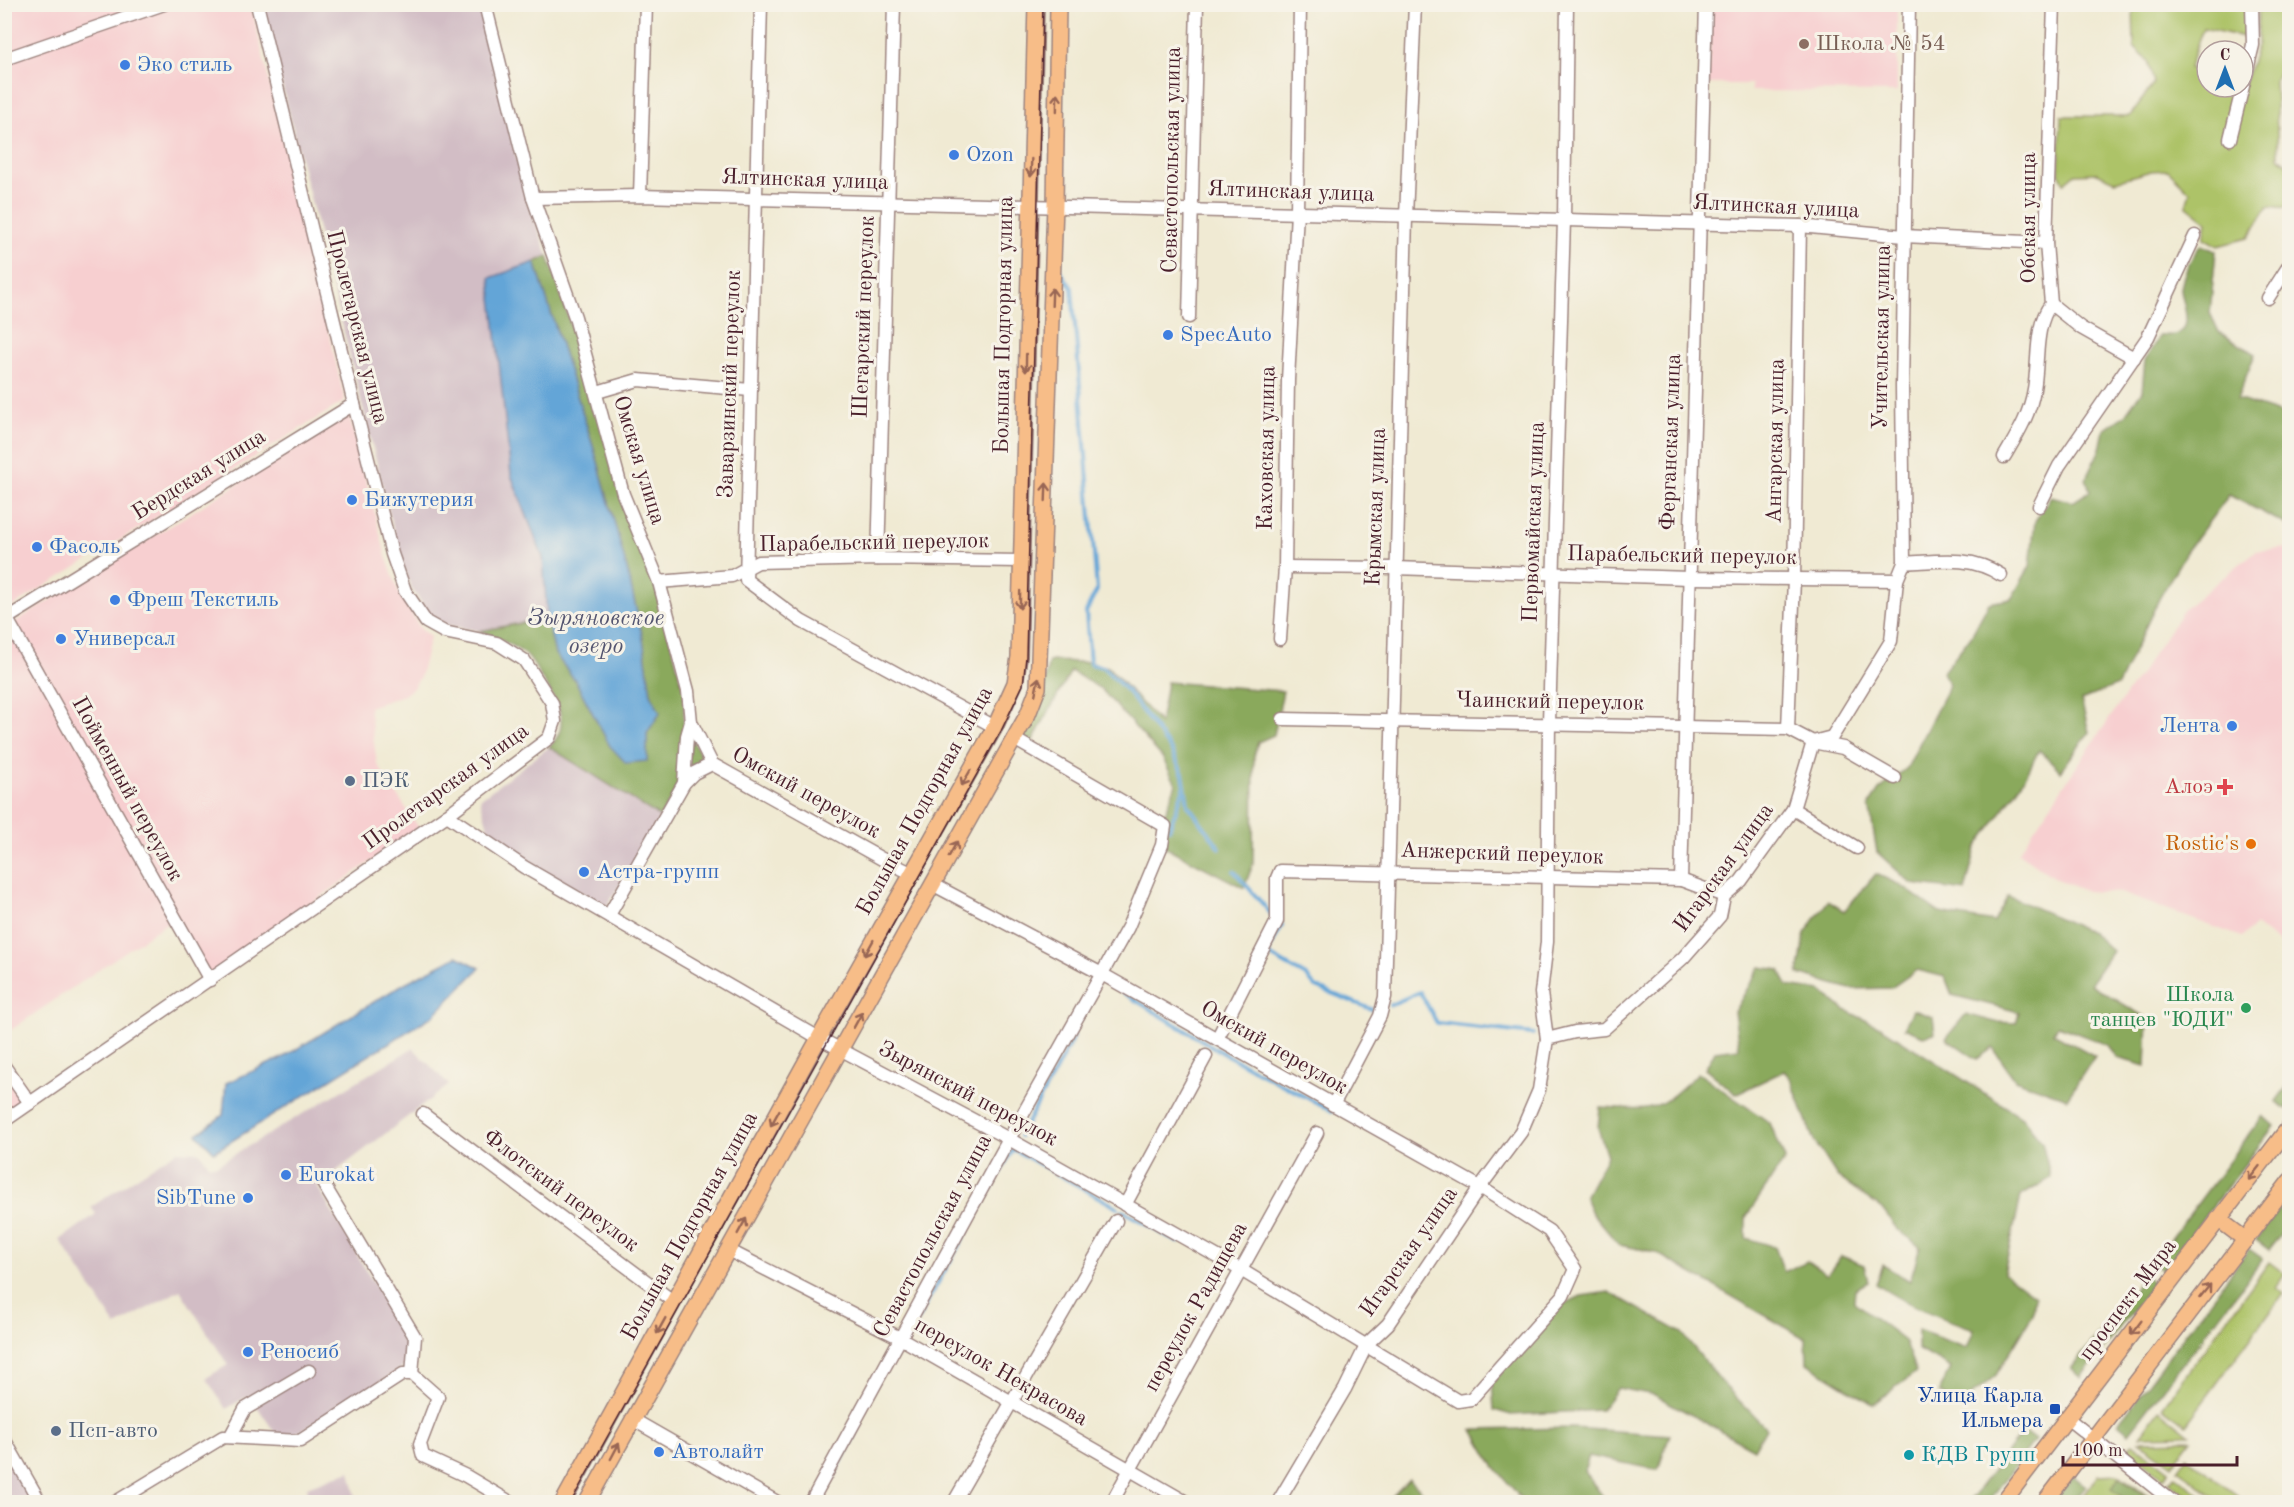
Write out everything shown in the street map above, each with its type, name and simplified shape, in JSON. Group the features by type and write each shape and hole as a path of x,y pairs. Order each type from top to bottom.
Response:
{"main road":[{"name":"Большая Подгорная улица","path":"563,1503 819,1038 995,727 1015,683 1019,657 1036,4"},
{"name":"Большая Подгорная улица","path":"588,1503 632,1419 934,885 1028,714 1038,688 1055,205 1058,4"},
{"name":"проспект Мира","path":"2003,1503 2289,1126"},
{"path":"2045,1503 2289,1181"},
{"path":"2218,1219 2246,1240"}],"street":[{"path":"4,59 164,4"},
{"name":"Пролетарская улица","path":"4,1121 447,815 549,738 555,721 552,703 524,660 497,643 444,632 426,622 413,605 392,554 257,4"},
{"name":"Омская улица","path":"485,4 533,198 575,317 623,494 659,582 688,691 691,722 687,736 684,783 609,915"},
{"path":"640,196 646,4"},
{"name":"Заварзинский переулок","path":"746,569 750,390 758,200 761,4"},
{"name":"Шегарский переулок","path":"878,560 894,4"},
{"name":"Севастопольская улица","path":"1189,317 1197,4"},
{"name":"Каховская улица","path":"1280,639 1286,567 1288,380 1297,212 1300,4"},
{"name":"Крымская улица","path":"1333,1105 1382,1010 1406,217 1415,4"},
{"name":"Первомайская улица","path":"1547,1039 1541,993 1546,942 1549,722 1564,220 1567,4"},
{"name":"Ферганская улица","path":"1681,880 1706,4"},
{"name":"Учительская улица","path":"1904,562 1902,386 1909,4"},
{"name":"Обская улица","path":"2004,457 2028,416 2034,390 2043,315 2051,304 2046,243 2054,4"},
{"path":"2230,139 2253,45 2252,4"},
{"name":"Ялтинская улица","path":"533,198 640,196 888,204 1055,205 1406,217 1800,226 1904,236 2046,243"},
{"name":"Ангарская улица","path":"1788,729 1794,579 1800,226"},
{"path":"2039,506 2059,466 2148,337 2195,236"},
{"path":"2268,298 2289,264"},
{"path":"2051,304 2081,328 2134,358"},
{"path":"597,392 638,380 750,390"},
{"name":"Бердская улица","path":"6,619 354,404"},
{"path":"1813,742 1832,737 1891,641 1897,580 1904,562 1962,560 1986,565 2001,575"},
{"name":"Парабельский переулок","path":"659,582 732,576 758,562 1021,561"},
{"name":"Парабельский переулок","path":"1286,567 1395,568 1689,578 1897,580"},
{"path":"746,569 746,580 801,621 995,727"},
{"name":"Пойменный переулок","path":"6,619 210,980"},
{"name":"Чаинский переулок","path":"1283,719 1549,722 1788,729 1813,742 1843,748 1896,778"},
{"path":"691,722 712,764"},
{"name":"Севастопольская улица","path":"811,1503 1009,1139 1128,927 1162,846 1164,826 1014,739"},
{"name":"Игарская улица","path":"1278,1503 1346,1389 1367,1344 1388,1324 1480,1187 1521,1132 1539,1090 1547,1039 1604,1029 1683,958 1720,916 1724,896 1755,864 1793,809 1813,742"},
{"name":"Омский переулок","path":"684,783 694,773 712,764 911,873"},
{"path":"1793,809 1857,848"},
{"name":"Зырянский переулок","path":"447,815 524,867 819,1038 1009,1139 1241,1270 1458,1401 1471,1399"},
{"name":"Анжерский переулок","path":"1217,1039 1277,921 1278,873 1283,870 1681,880 1724,896"},
{"name":"Омский переулок","path":"934,885 1217,1039 1480,1187 1549,1231 1575,1269 1563,1296 1471,1399"},
{"path":"1125,1205 1206,1056"},
{"path":"4,1066 30,1103"},
{"name":"Флотский переулок","path":"423,1114 674,1302"},
{"name":"переулок Радищева","path":"1112,1503 1317,1133"},
{"path":"324,1185 416,1337 412,1374"},
{"path":"954,1503 1116,1221"},
{"name":"переулок Некрасова","path":"728,1250 902,1339 1186,1503"},
{"path":"230,1437 245,1409 309,1371"},
{"path":"116,1503 223,1437 300,1441 403,1374 412,1374 438,1397 420,1444 423,1456 466,1476 510,1503"},
{"path":"2067,1418 2174,1503"},
{"path":"632,1419 777,1503"},
{"path":"4,1439 40,1503"}],"shaded area":[{"path":"5,5 251,5 345,401 5,611"},
{"path":"262,5 479,5 526,197 548,256 491,278 511,475 543,558 547,618 480,631 446,625 431,616 411,588 399,552"},
{"name":"Школа № 54","path":"1712,5 1897,5 1897,92 1751,91 1751,84 1708,84"},
{"path":"349,415 386,556 399,593 421,629 430,637 420,677 413,688 404,695 369,707 377,764 419,828 205,978 171,920 5,1034 5,628"},
{"path":"2289,548 2289,950 2255,925 2242,937 2121,893 2085,891 2056,879 2018,853 2184,609 2256,551"},
{"path":"549,747 660,817 607,906 528,863 491,838 480,799"},
{"path":"413,1048 449,1085 317,1186 405,1337 405,1366 345,1406 295,1434 276,1434 249,1395 226,1409 206,1378 228,1365 180,1290 116,1326 60,1240 96,1214 91,1207 177,1151 200,1152 209,1165 217,1165"},
{"path":"4,1056 33,1096 4,1116"},
{"path":"5,1452 33,1502 5,1502"},
{"path":"350,1471 357,1502 277,1502 308,1492 307,1487"}],"green space":[{"path":"2133,5 2247,5 2244,37 2203,28 2199,39 2195,39 2195,51 2189,68 2195,70 2195,99 2255,99 2258,5 2289,5 2289,16 2285,27 2289,30 2289,56 2275,79 2278,157 2289,165 2289,208 2268,206 2248,238 2218,246 2204,238 2207,222 2186,205 2190,192 2168,170 2151,171 2115,181 2097,173 2075,174 2064,183 2059,173 2061,116 2130,116 2154,83 2148,61 2134,47"},
{"path":"2201,245 2216,251 2210,313 2219,332 2255,354 2237,399 2282,414 2289,399 2289,430 2283,435 2289,455 2289,526 2229,495 2186,552 2159,599 2118,685 2081,700 2089,732 2061,771 2039,750 2023,781 1976,848 1965,891 1912,884 1877,852 1869,805 1879,790 1907,768 1949,685 1943,672 1971,636 1989,603 2011,599 2030,566 2035,521 2051,496 2073,502 2090,491 2086,478 2100,449 2104,430 2125,415 2142,391 2145,360 2160,335 2174,335 2185,327 2186,313 2181,288 2188,265"},
{"path":"548,256 655,583 685,695 680,783 660,817 549,747 556,739 561,721 560,712 552,694 525,654 504,641 480,631 547,618 555,654 575,680 610,746 647,761 647,733 660,713 651,694 643,639 598,462 535,262"},
{"path":"1049,661 1087,662 1108,667 1160,723 1167,682 1283,691 1274,735 1258,742 1254,756 1253,864 1244,888 1165,847 1164,816 1176,784 1162,757 1101,689 1071,671 1031,744 1019,737 1043,688"},
{"path":"691,737 700,754 701,762 687,771"},
{"path":"1876,874 1900,885 1940,913 1994,922 2008,896 2091,932 2112,951 2090,984 2148,1019 2146,1066 2117,1058 2108,1045 2058,1026 2053,1033 2095,1056 2067,1098 2015,1080 1993,1048 1977,1059 1946,1038 1966,1014 1995,1022 2016,1023 2019,1012 1952,995 1945,977 1917,970 1891,988 1850,989 1798,974 1805,933 1828,901 1844,911"},
{"path":"1760,967 1780,970 1787,986 1821,991 1845,1010 1882,1028 2022,1117 2042,1142 2051,1178 2021,1196 2004,1273 2035,1296 2033,1314 1996,1375 1958,1407 1939,1392 1951,1368 1918,1349 1918,1330 1967,1348 1974,1329 1924,1310 1876,1284 1883,1265 1910,1281 1920,1247 1897,1229 1882,1209 1837,1176 1813,1139 1791,1079 1784,1071 1736,1094 1705,1069 1715,1051 1739,1048 1734,1012"},
{"path":"1913,1010 1933,1017 1935,1033 1923,1036 1904,1028"},
{"path":"1698,1073 1770,1123 1785,1159 1746,1217 1746,1238 1775,1247 1784,1272 1807,1261 1827,1275 1841,1256 1864,1265 1868,1282 1855,1289 1854,1302 1904,1340 1916,1372 1873,1404 1807,1363 1806,1339 1655,1252 1619,1245 1592,1213 1585,1197 1607,1156 1598,1128 1600,1107 1633,1109 1654,1106 1673,1096"},
{"path":"2289,1084 2289,1107 2287,1109 2276,1101"},
{"path":"2263,1116 2274,1126 2163,1271 2153,1263"},
{"path":"2289,1195 2289,1223 2269,1250 2256,1240"},
{"path":"2249,1249 2263,1259 2129,1433 2118,1424"},
{"path":"2269,1262 2285,1274 2276,1287 2284,1293 2186,1425 2162,1407"},
{"path":"2144,1275 2154,1283 2081,1377 2071,1369"},
{"path":"1609,1292 1682,1333 1725,1386 1766,1428 1754,1449 1655,1395 1618,1388 1601,1410 1511,1415 1494,1410 1492,1383 1560,1306 1581,1296"},
{"path":"2159,1410 2190,1435 2140,1436"},
{"path":"1573,1428 1670,1435 1658,1470 1589,1456 1584,1471 1607,1502 1524,1502 1494,1466 1473,1430"},
{"path":"2023,1431 2035,1440 1988,1502 1969,1502"},
{"path":"2191,1440 2172,1465 2139,1441"},
{"path":"2133,1443 2169,1471 2164,1478 2127,1450"},
{"path":"2187,1457 2246,1502 2221,1502 2178,1469"},
{"path":"2118,1474 2156,1502 2078,1502 2098,1475"},
{"path":"2073,1476 2086,1486 2073,1502 2053,1502"},
{"path":"2175,1476 2211,1502 2196,1502 2169,1482"},
{"path":"2119,1477 2153,1502 2130,1502 2112,1489"},
{"path":"1409,1479 1434,1502 1387,1502"}],"water":[{"name":"Зыряновское озеро","path":"535,262 598,462 643,639 651,694 660,713 647,733 647,761 626,763 610,746 575,680 555,654 547,618 543,558 511,475 490,278"},
{"path":"457,956 480,968 434,1015 214,1152 197,1134 223,1115 226,1083 282,1058 405,983"}],"waterway":[{"path":"1060,271 1072,288 1097,590 1086,612 1090,664 1103,667 1128,692 1171,750 1183,774 1188,805 1220,848"},
{"path":"1169,829 1184,788"},
{"path":"1234,871 1273,916"},
{"path":"1282,925 1267,954 1306,976 1316,987 1376,1011"},
{"path":"1122,992 1223,1053 1332,1111"},
{"path":"1390,1005 1420,992 1437,1023 1533,1034"},
{"path":"1020,1136 1074,1036"},
{"path":"913,1327 1013,1149 1118,1208"},
{"path":"1123,1211 1178,1242"},
{"path":"820,1502 859,1426"}],"tram line":[{"path":"571,1502 1001,731 1023,685 1026,657 1043,4"}],"place":[{"name":"Школа № 54","path":"1804,44"},
{"name":"Эко стиль","path":"125,65"},
{"name":"Ozon","path":"954,155"},
{"name":"SpecAuto","path":"1168,335"},
{"name":"Бижутерия","path":"352,500"},
{"name":"Фасоль","path":"37,547"},
{"name":"Фреш Текстиль","path":"115,600"},
{"name":"Универсал","path":"61,639"},
{"name":"Лента","path":"2232,726"},
{"name":"ПЭК","path":"350,781"},
{"name":"Алоэ","path":"2225,787"},
{"name":"Rostic's","path":"2251,844"},
{"name":"Астра-групп","path":"584,872"},
{"name":"Школа танцев \"ЮДИ\"","path":"2246,1008"},
{"name":"Eurokat","path":"286,1175"},
{"name":"SibTune","path":"248,1198"},
{"name":"Реносиб","path":"248,1352"},
{"name":"Улица Карла Ильмера","path":"2055,1409"},
{"name":"Псп-авто","path":"56,1431"},
{"name":"Автолайт","path":"659,1452"},
{"name":"КДВ Групп","path":"1909,1455"}]}
